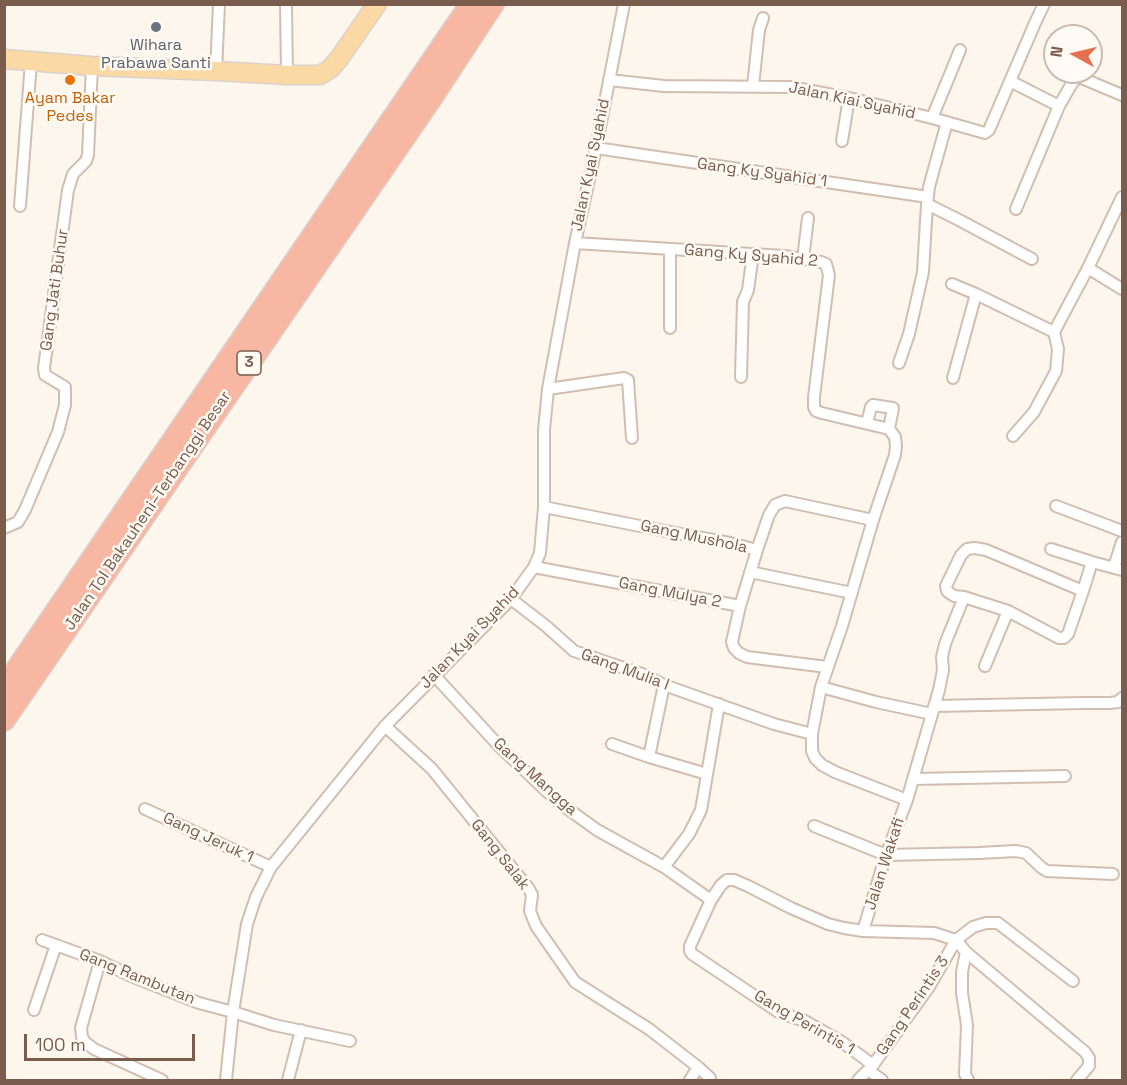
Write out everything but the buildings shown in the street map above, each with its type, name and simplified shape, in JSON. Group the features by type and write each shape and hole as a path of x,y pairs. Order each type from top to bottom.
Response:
{"highway":[{"name":"Jalan Tol Bakauheni–Terbanggi Besar","path":"4,688 471,4"},
{"name":"Jalan Tol Bakauheni–Terbanggi Besar","path":"4,720 416,120 493,4"}],"main road":[{"path":"4,59 92,66 320,75 339,60 377,4"}],"street":[{"path":"216,71 219,4"},
{"path":"286,4 287,75"},
{"name":"Jalan Kyai Syahid","path":"226,1080 233,1012 247,924 256,897 271,867 385,726 511,599 534,567 540,553 544,430 548,390 575,243 624,4"},
{"path":"1044,4 1010,81 1059,106"},
{"path":"753,86 759,30 763,18"},
{"path":"932,118 960,50"},
{"path":"20,207 31,62"},
{"name":"Gang Jati Buhur","path":"5,528 18,522 25,510 58,432 65,405 64,387 45,375 44,368 68,190 73,174 86,161 88,155 92,66"},
{"path":"1016,209 1059,106 1076,78 1079,77 1122,95"},
{"name":"Jalan Kiai Syahid","path":"609,80 664,86 791,87 849,98 985,133 989,130 1010,81"},
{"path":"842,141 849,98"},
{"path":"899,363 909,333 923,272 927,201 947,122"},
{"name":"Gang Ky Syahid 1","path":"596,148 927,201 1032,259"},
{"path":"1012,436 1034,412 1056,371 1058,349 1054,332 1122,197"},
{"path":"803,259 808,218"},
{"name":"Gang Ky Syahid 2","path":"575,243 753,254 803,259 826,264 829,275 813,397 814,407 816,411 822,413 889,429"},
{"path":"670,249 670,328"},
{"path":"741,377 743,302 748,290 753,254"},
{"path":"1088,268 1122,289"},
{"path":"952,284 1054,332"},
{"path":"952,378 976,294"},
{"path":"548,390 624,378 627,380 632,438"},
{"path":"867,423 873,405 893,408 889,429 895,437 895,455 821,687 876,702 933,710 1083,703 1110,704 1122,698"},
{"path":"757,550 769,515 775,505 785,501 873,520"},
{"path":"1056,506 1122,531"},
{"name":"Gang Mushola","path":"543,507 757,550 750,572 852,593"},
{"path":"1051,549 1118,568 1122,542"},
{"path":"1083,591 986,550 975,548 967,549 961,555 946,586 946,591 954,596 1008,611 1059,638 1064,638 1068,634 1083,591 1092,562"},
{"name":"Gang Mulya 2","path":"534,567 740,606 732,642 739,653 747,657 827,666"},
{"path":"740,606 750,572"},
{"path":"907,800 941,681 945,644 964,597"},
{"name":"Gang Mulia I","path":"511,599 546,626 573,651 642,674 664,685 774,724 812,734"},
{"path":"985,666 1008,611"},
{"name":"Gang Mangga","path":"434,675 500,747 557,801 597,830 664,867 711,900"},
{"path":"649,757 664,685"},
{"name":"Jalan Wakafi","path":"711,900 727,880 734,880 828,924 863,931 886,855 907,800 836,772 822,765 815,758 812,751 812,734 821,687"},
{"path":"664,867 689,834 700,810 719,704"},
{"name":"Gang Salak","path":"385,726 432,769 529,889 532,895 531,911 536,926 576,982 649,1029 710,1078"},
{"path":"612,744 707,774"},
{"path":"913,779 1065,776"},
{"name":"Gang Jeruk 1","path":"146,809 271,867"},
{"path":"814,826 886,855 979,854 1016,851 1026,853 1047,871 1113,874"},
{"name":"Gang Perintis 1","path":"711,900 690,946 692,954 780,1013 805,1021 842,1042 882,1080"},
{"path":"956,940 973,927 986,922 998,923 1073,981"},
{"path":"863,931 933,933 956,940 966,952 1085,1052 1089,1058 1089,1066 1077,1080"},
{"name":"Gang Rambutan","path":"42,940 100,961 199,1003 274,1025 350,1041"},
{"name":"Gang Perintis 3","path":"870,1067 929,987 956,940"},
{"path":"34,1010 56,945"},
{"path":"966,952 962,972 962,993 968,1025 965,1074 968,1080"},
{"path":"100,961 81,1028 82,1037 94,1049 162,1080"},
{"path":"288,1080 301,1030"},
{"path":"690,1080 698,1067"},
{"path":"858,1080 870,1067"}],"place":[{"name":"Wihara Prabawa Santi","path":"156,27"},
{"name":"Ayam Bakar Pedes","path":"70,80"}]}
